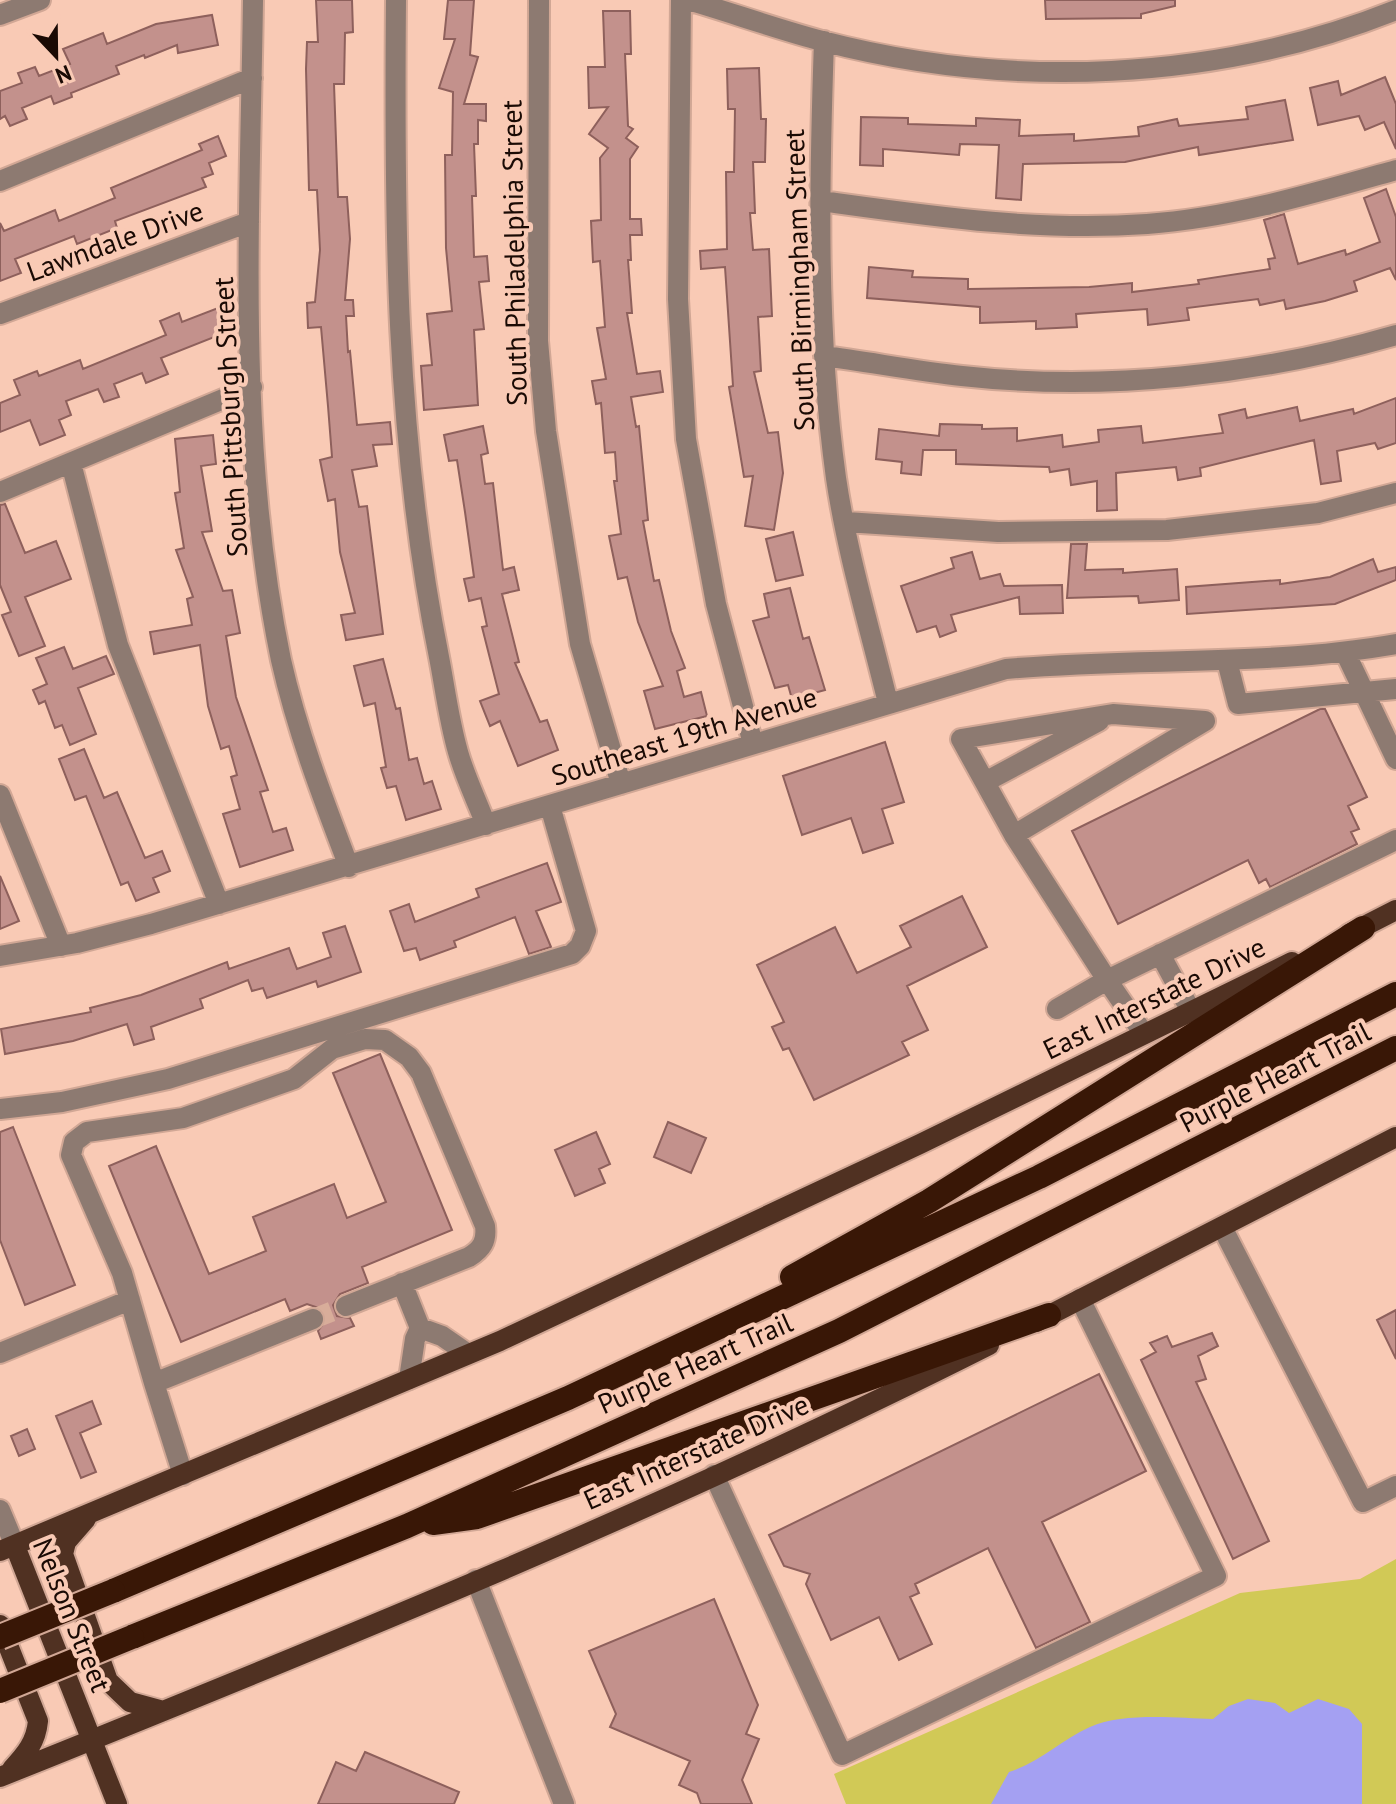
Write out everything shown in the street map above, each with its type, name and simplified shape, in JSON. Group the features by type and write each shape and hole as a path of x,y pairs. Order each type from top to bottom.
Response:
{"highway":[{"path":"568,1398 613,1362 785,1281 929,1201 1363,928"},
{"name":"Purple Heart Trail","path":"0,1637 568,1398 1039,1177 1396,994"},
{"name":"Purple Heart Trail","path":"0,1691 407,1526 839,1331 1396,1048"},
{"path":"407,1526 477,1517 1049,1315"}],"main road":[{"name":"East Interstate Drive","path":"7,1548 468,1354 767,1217 1396,910"},
{"name":"East Interstate Drive","path":"3,1776 476,1580 873,1404 1396,1137"},
{"path":"91,1514 66,1542 65,1566 108,1681 130,1702 163,1711"},
{"name":"Nelson Street","path":"7,1548 117,1804"},
{"path":"0,1625 38,1721 37,1734 28,1753 3,1776"}],"street":[{"path":"0,15 40,0"},
{"name":"South Pittsburgh Street","path":"253,0 249,222 252,387 256,479 265,571 282,661 305,750 349,867"},
{"path":"396,0 395,206 399,352 409,479 428,604 458,753 486,825"},
{"name":"South Philadelphia Street","path":"539,0 538,341 546,431 580,644 621,784"},
{"path":"681,0 678,299 686,439 716,604 753,744"},
{"path":"688,0 824,41 976,68 1045,72 1160,70 1293,43 1396,10"},
{"name":"South Birmingham Street","path":"824,41 821,201 824,356 836,480 888,703"},
{"path":"0,181 252,78"},
{"path":"821,201 1004,226 1148,224 1269,206 1396,170"},
{"name":"Lawndale Drive","path":"0,314 249,222"},
{"path":"824,356 965,376 1115,381 1226,370 1329,352 1396,335"},
{"path":"0,492 252,387"},
{"path":"71,463 118,645 219,904"},
{"path":"846,522 998,532 1167,530 1318,513 1396,493"},
{"name":"Southeast 19th Avenue","path":"0,956 61,946 349,867 1006,669 1067,664 1227,661 1345,652 1396,644"},
{"path":"1345,652 1396,759"},
{"path":"1227,661 1238,704"},
{"path":"1014,835 1238,704 1396,689"},
{"path":"1144,1034 1014,835 961,739 1113,714 1205,721"},
{"path":"985,782 1113,714"},
{"path":"0,795 61,946"},
{"path":"0,1109 62,1102 168,1079 572,954 580,946 586,931 550,806"},
{"path":"1057,1009 1107,980 1396,840"},
{"path":"1160,954 1191,1011"},
{"path":"183,1475 130,1300 71,1155 74,1142 87,1132 183,1118 294,1079 332,1049 365,1039 385,1040 409,1057 421,1073 485,1226 486,1236 477,1252 346,1306"},
{"path":"1222,1227 1363,1502 1396,1486"},
{"path":"402,1283 420,1328 415,1339 409,1379"},
{"path":"714,1475 842,1755 1203,1583 1216,1576 1080,1299"},
{"path":"0,1353 130,1300"},
{"path":"154,1383 313,1319"},
{"path":"420,1328 442,1336 468,1354"},
{"name":"Nelson Street","path":"0,1510 7,1548"},
{"path":"476,1580 564,1804"}],"shaded area":[{"path":"1396,1559 1396,1804 846,1804 834,1774 1240,1593 1360,1579"},
{"path":"1248,1699 1275,1703 1289,1713 1318,1699 1349,1709 1362,1724 1362,1804 991,1804 1009,1772 1090,1727 1118,1719 1213,1719 1229,1706"}],"building":[{"path":"316,0 352,0 353,32 345,33 344,84 334,84 338,197 347,197 350,239 345,300 353,300 354,316 346,316 348,352 357,425 390,422 392,444 373,445 377,466 352,470 359,507 367,506 383,634 346,640 341,615 355,613 340,552 335,499 328,501 320,460 332,457 321,327 308,328 307,303 315,302 320,250 317,190 309,190 306,69 307,42 318,42"},
{"path":"448,0 474,0 470,55 478,57 464,104 486,104 486,121 478,120 478,144 474,144 476,196 472,196 474,257 487,256 489,281 479,282 484,329 474,330 478,405 424,410 421,366 432,365 427,314 452,311 446,248 445,155 452,155 453,92 439,88 455,39 444,39"},
{"path":"1045,0 1175,0 1175,6 1141,14 1141,18 1046,19"},
{"path":"603,11 630,11 631,54 625,54 628,126 633,129 626,138 638,147 630,159 630,219 641,219 642,235 630,235 631,260 628,260 632,313 627,313 637,374 660,371 663,392 631,397 636,427 639,426 648,520 643,521 654,581 659,580 671,631 685,668 677,671 684,697 701,692 707,716 655,729 644,691 663,686 638,622 627,577 618,579 609,536 621,534 614,481 617,481 615,452 605,453 601,403 596,404 592,381 606,379 597,328 605,327 600,261 593,262 591,221 601,220 600,158 608,148 589,134 608,107 589,108 588,67 605,67"},
{"path":"212,15 218,45 178,53 177,45 145,58 144,55 116,66 119,74 71,93 72,97 54,104 51,96 22,108 27,119 10,126 5,116 0,119 0,91 22,83 18,73 35,67 39,76 70,64 63,49 103,33 107,44 156,24"},
{"path":"759,68 761,119 766,119 765,162 753,162 755,213 750,213 753,250 769,249 772,316 758,317 761,371 754,372 768,433 778,432 783,473 774,530 745,526 753,476 744,477 729,387 733,386 725,267 701,269 700,251 727,249 726,172 734,172 735,109 728,109 727,69"},
{"path":"1385,77 1396,104 1396,149 1384,122 1365,130 1359,116 1318,125 1310,88 1338,81 1341,95"},
{"path":"1285,100 1293,140 1199,155 1198,147 1125,162 1023,164 1021,200 996,198 999,145 960,144 959,155 883,149 883,166 860,165 861,117 908,118 908,124 976,126 976,118 1020,120 1019,136 1074,134 1074,141 1139,136 1138,127 1177,119 1179,126 1248,119 1246,107"},
{"path":"218,136 226,156 209,163 213,174 202,178 206,187 115,221 117,228 77,244 74,236 15,259 21,273 0,281 0,223 4,231 55,210 59,221 115,198 111,188 202,150 199,144"},
{"path":"1386,189 1396,217 1396,280 1390,268 1354,281 1357,291 1325,301 1286,309 1284,300 1260,305 1258,299 1187,308 1189,320 1148,325 1147,309 1076,314 1077,327 1036,329 1036,321 980,323 980,307 867,298 869,267 913,271 912,277 968,279 968,289 1089,287 1132,283 1132,292 1199,284 1198,280 1270,269 1268,259 1275,258 1264,220 1284,214 1298,264 1345,250 1346,255 1380,242 1364,198"},
{"path":"218,308 227,332 161,358 168,374 146,383 142,373 114,384 119,397 104,402 98,389 66,401 71,415 59,420 65,435 40,445 30,420 0,432 0,403 20,395 14,380 37,371 39,376 80,360 83,369 166,335 160,321 179,313 182,322"},
{"path":"1396,398 1396,443 1378,449 1375,443 1337,451 1341,481 1321,484 1314,440 1200,468 1201,476 1178,480 1176,467 1116,473 1117,510 1097,511 1097,481 1071,485 1069,469 1050,472 1049,467 956,464 956,450 923,450 921,475 901,473 902,462 876,459 879,429 939,436 940,424 982,425 982,429 1017,428 1017,441 1062,435 1063,447 1099,442 1098,430 1141,426 1143,443 1223,433 1219,415 1245,409 1247,418 1297,407 1300,421 1353,409 1354,414"},
{"path":"483,426 488,453 481,455 485,484 493,483 503,570 514,567 519,590 502,594 519,662 515,663 540,722 547,720 558,750 518,766 500,721 490,726 480,701 499,694 482,627 487,626 481,598 469,601 464,579 474,577 465,512 457,460 449,461 444,435"},
{"path":"213,435 216,464 201,466 212,531 202,532 223,591 232,590 240,633 226,636 236,697 268,790 260,792 273,832 286,828 293,850 240,867 223,814 240,809 231,777 237,775 229,746 221,749 208,706 200,645 154,654 150,632 192,625 187,599 193,597 176,550 184,548 175,493 180,492 175,439"},
{"path":"5,504 25,553 56,541 71,579 25,597 45,646 19,656 2,615 11,612 0,585 0,505"},
{"path":"793,532 803,575 776,581 766,539"},
{"path":"1071,544 1087,544 1085,570 1123,569 1123,573 1177,569 1179,600 1139,603 1138,596 1067,598"},
{"path":"972,552 980,579 1000,574 1004,586 1062,585 1063,613 1020,614 1019,597 951,615 956,631 940,637 936,626 917,632 901,586 954,568 951,558"},
{"path":"1373,559 1378,572 1396,567 1396,580 1335,604 1187,614 1186,587 1280,580 1280,584 1330,577"},
{"path":"790,588 803,639 809,637 825,690 792,699 788,685 775,688 753,621 769,617 764,594"},
{"path":"64,647 73,669 106,656 114,674 78,688 96,734 70,745 62,725 55,728 45,701 39,704 33,690 47,684 36,658"},
{"path":"383,659 396,709 400,708 409,760 417,758 424,784 432,781 441,809 406,820 396,786 387,788 381,768 386,767 375,703 364,706 354,666"},
{"path":"1325,709 1367,797 1348,806 1359,829 1351,832 1357,844 1270,887 1266,879 1259,883 1248,860 1118,924 1072,831"},
{"path":"885,742 904,802 882,809 893,843 863,853 851,818 802,835 783,776"},
{"path":"84,749 104,798 117,792 145,858 162,851 170,871 153,878 159,892 136,901 128,882 121,885 86,796 75,800 59,759"},
{"path":"547,863 561,902 536,911 551,947 529,954 515,917 454,941 456,947 420,960 416,948 404,951 390,911 409,904 415,922 479,897 476,889"},
{"path":"0,876 19,921 0,929"},
{"path":"962,896 987,947 907,986 928,1030 902,1042 909,1055 814,1100 789,1048 783,1050 772,1027 784,1022 757,965 835,927 857,973 911,947 900,926"},
{"path":"345,926 361,972 318,987 316,981 267,998 263,988 252,991 248,980 200,999 203,1008 151,1027 154,1039 134,1045 127,1024 73,1041 5,1054 1,1029 91,1012 90,1008 141,995 227,962 229,969 289,948 297,969 331,957 323,933"},
{"path":"380,1054 452,1230 362,1267 368,1283 340,1294 333,1305 337,1316 350,1318 354,1326 321,1339 318,1331 326,1320 322,1309 307,1304 290,1311 285,1299 181,1342 109,1166 156,1146 209,1274 266,1251 253,1217 334,1184 347,1218 386,1202 333,1073"},
{"path":"668,1122 706,1138 691,1173 654,1157"},
{"path":"13,1127 75,1285 25,1305 0,1240 0,1132"},
{"path":"596,1132 610,1164 599,1169 605,1183 575,1196 555,1150"},
{"path":"1396,1310 1396,1359 1377,1320"},
{"path":"1212,1333 1218,1346 1198,1356 1206,1379 1196,1382 1269,1541 1233,1559 1141,1360 1156,1352 1150,1343 1167,1336 1172,1347"},
{"path":"1099,1374 1146,1471 1042,1522 1090,1622 1036,1648 988,1548 915,1584 919,1593 910,1597 932,1644 899,1660 879,1617 831,1640 806,1584 810,1574 784,1566 769,1535"},
{"path":"92,1401 101,1424 80,1433 96,1472 81,1478 56,1416"},
{"path":"27,1429 35,1449 19,1456 11,1436"},
{"path":"714,1599 758,1705 746,1734 759,1739 742,1780 752,1804 701,1804 697,1793 679,1785 690,1761 610,1727 616,1714 589,1651"},
{"path":"365,1752 459,1792 454,1804 318,1804 336,1762 356,1771"}],"tunnel":[{"path":"313,1319 346,1306"}]}
